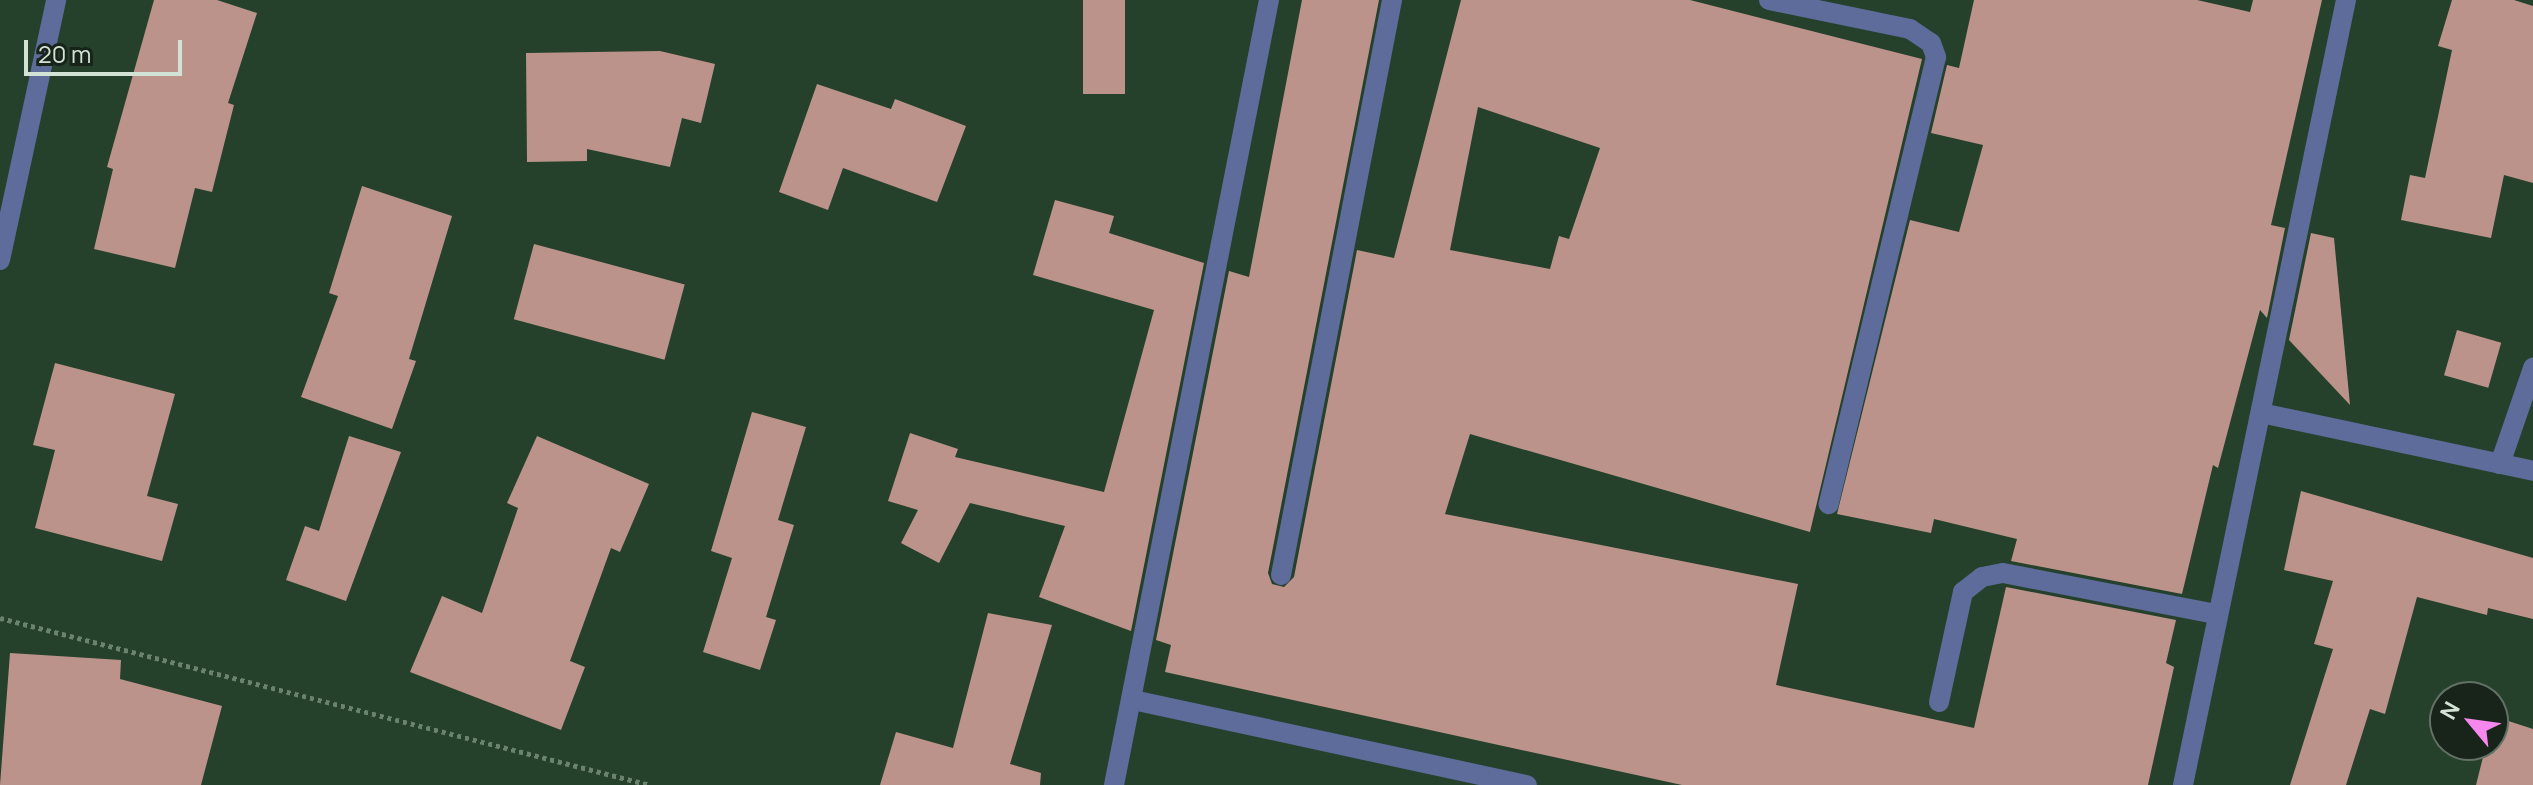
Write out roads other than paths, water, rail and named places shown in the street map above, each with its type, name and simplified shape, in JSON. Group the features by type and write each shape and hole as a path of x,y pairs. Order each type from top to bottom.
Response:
{"street":[{"path":"0,260 56,0"},
{"path":"1114,785 1269,0"},
{"path":"1281,575 1392,0"},
{"path":"1769,0 1910,29 1931,43 1936,57 1829,504"},
{"path":"2183,785 2215,614 2261,413 2346,0"},
{"path":"2500,464 2533,368"},
{"path":"2261,413 2533,471"},
{"path":"1939,702 1963,592 1982,577 2003,573 2215,614"},
{"path":"1133,700 1527,785"}]}
